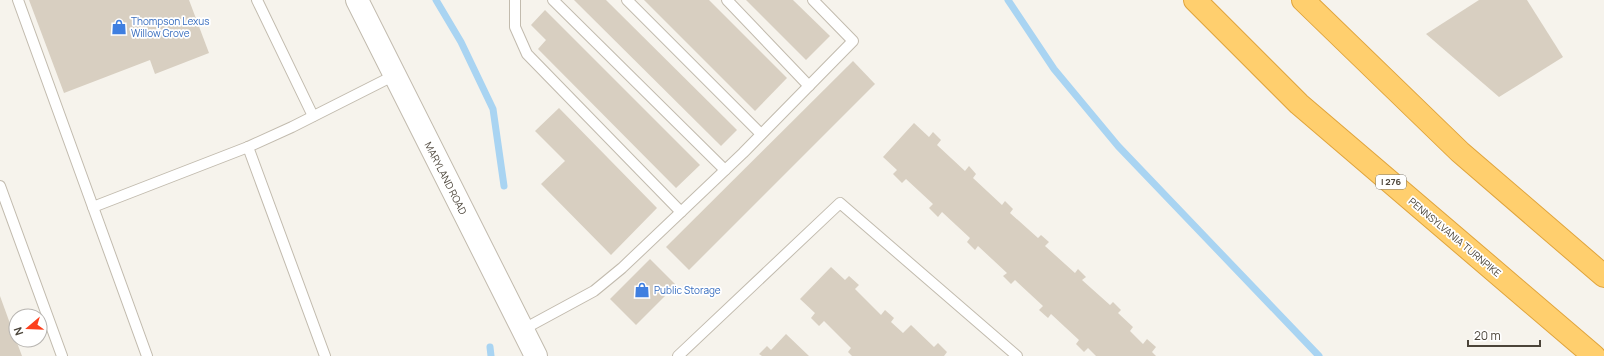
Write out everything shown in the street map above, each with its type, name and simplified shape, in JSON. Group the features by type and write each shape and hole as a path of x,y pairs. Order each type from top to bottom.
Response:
{"highway":[{"name":"PENNSYLVANIA TURNPIKE","path":"1195,0 1299,104 1594,356"},
{"path":"1303,0 1460,152 1604,276"}],"street":[{"name":"MARYLAND ROAD","path":"356,0 536,356"}],"lane":[{"path":"18,0 147,356"},
{"path":"257,0 313,116"},
{"path":"515,0 515,27 527,54 681,212"},
{"path":"553,0 725,170"},
{"path":"628,0 761,134"},
{"path":"726,0 809,86"},
{"path":"522,330 594,291 622,268 725,170 853,41 812,0"},
{"path":"93,207 248,147 395,75"},
{"path":"248,147 325,356"},
{"path":"0,186 62,356"},
{"path":"678,356 840,203 1018,356"}],"building":[{"name":"Thompson Lexus Willow Grove","path":"29,0 189,0 209,53 155,74 150,60 64,93"},
{"path":"574,0 606,0 737,130 721,146"},
{"path":"644,0 709,0 787,78 755,111"},
{"path":"746,0 793,0 830,36 806,60"},
{"path":"1479,0 1527,0 1563,57 1499,97 1426,34"},
{"path":"545,10 700,165 676,188 538,49 546,40 531,25"},
{"path":"853,61 875,84 689,270 666,247"},
{"path":"559,108 657,208 611,255 541,184 565,161 535,131"},
{"path":"914,123 929,137 933,132 941,140 937,145 965,171 969,166 976,174 973,178 1002,205 1005,201 1013,209 1010,213 1038,238 1041,235 1049,242 1045,246 1075,273 1078,269 1086,277 1082,280 1110,305 1113,302 1121,310 1118,313 1133,327 1130,331 1143,344 1147,339 1156,347 1152,352 1156,356 1096,356 1088,348 1084,352 1076,344 1079,340 1051,314 1048,318 1039,310 1043,306 1015,280 1011,284 1003,276 1007,273 978,246 975,250 967,242 970,238 942,212 938,217 929,208 933,204 906,179 902,183 893,174 897,170 883,157"},
{"path":"650,259 676,285 636,325 610,299"},
{"path":"831,267 845,280 849,276 859,285 855,289 881,315 885,310 894,318 891,322 903,333 911,325 934,347 938,343 947,352 944,356 852,356 848,352 851,348 824,321 819,326 811,318 815,313 800,299"},
{"path":"0,296 8,318 8,348 19,348 22,356 0,356"},
{"path":"786,334 809,356 762,356 759,354 767,346 771,350"}],"waterway":[{"path":"436,0 461,42 493,109 504,186"},
{"path":"1008,0 1054,69 1118,146 1319,356"},
{"path":"490,347 491,356"}],"place":[{"name":"Thompson Lexus Willow Grove","path":"119,27"},
{"name":"Public Storage","path":"642,290"}]}
